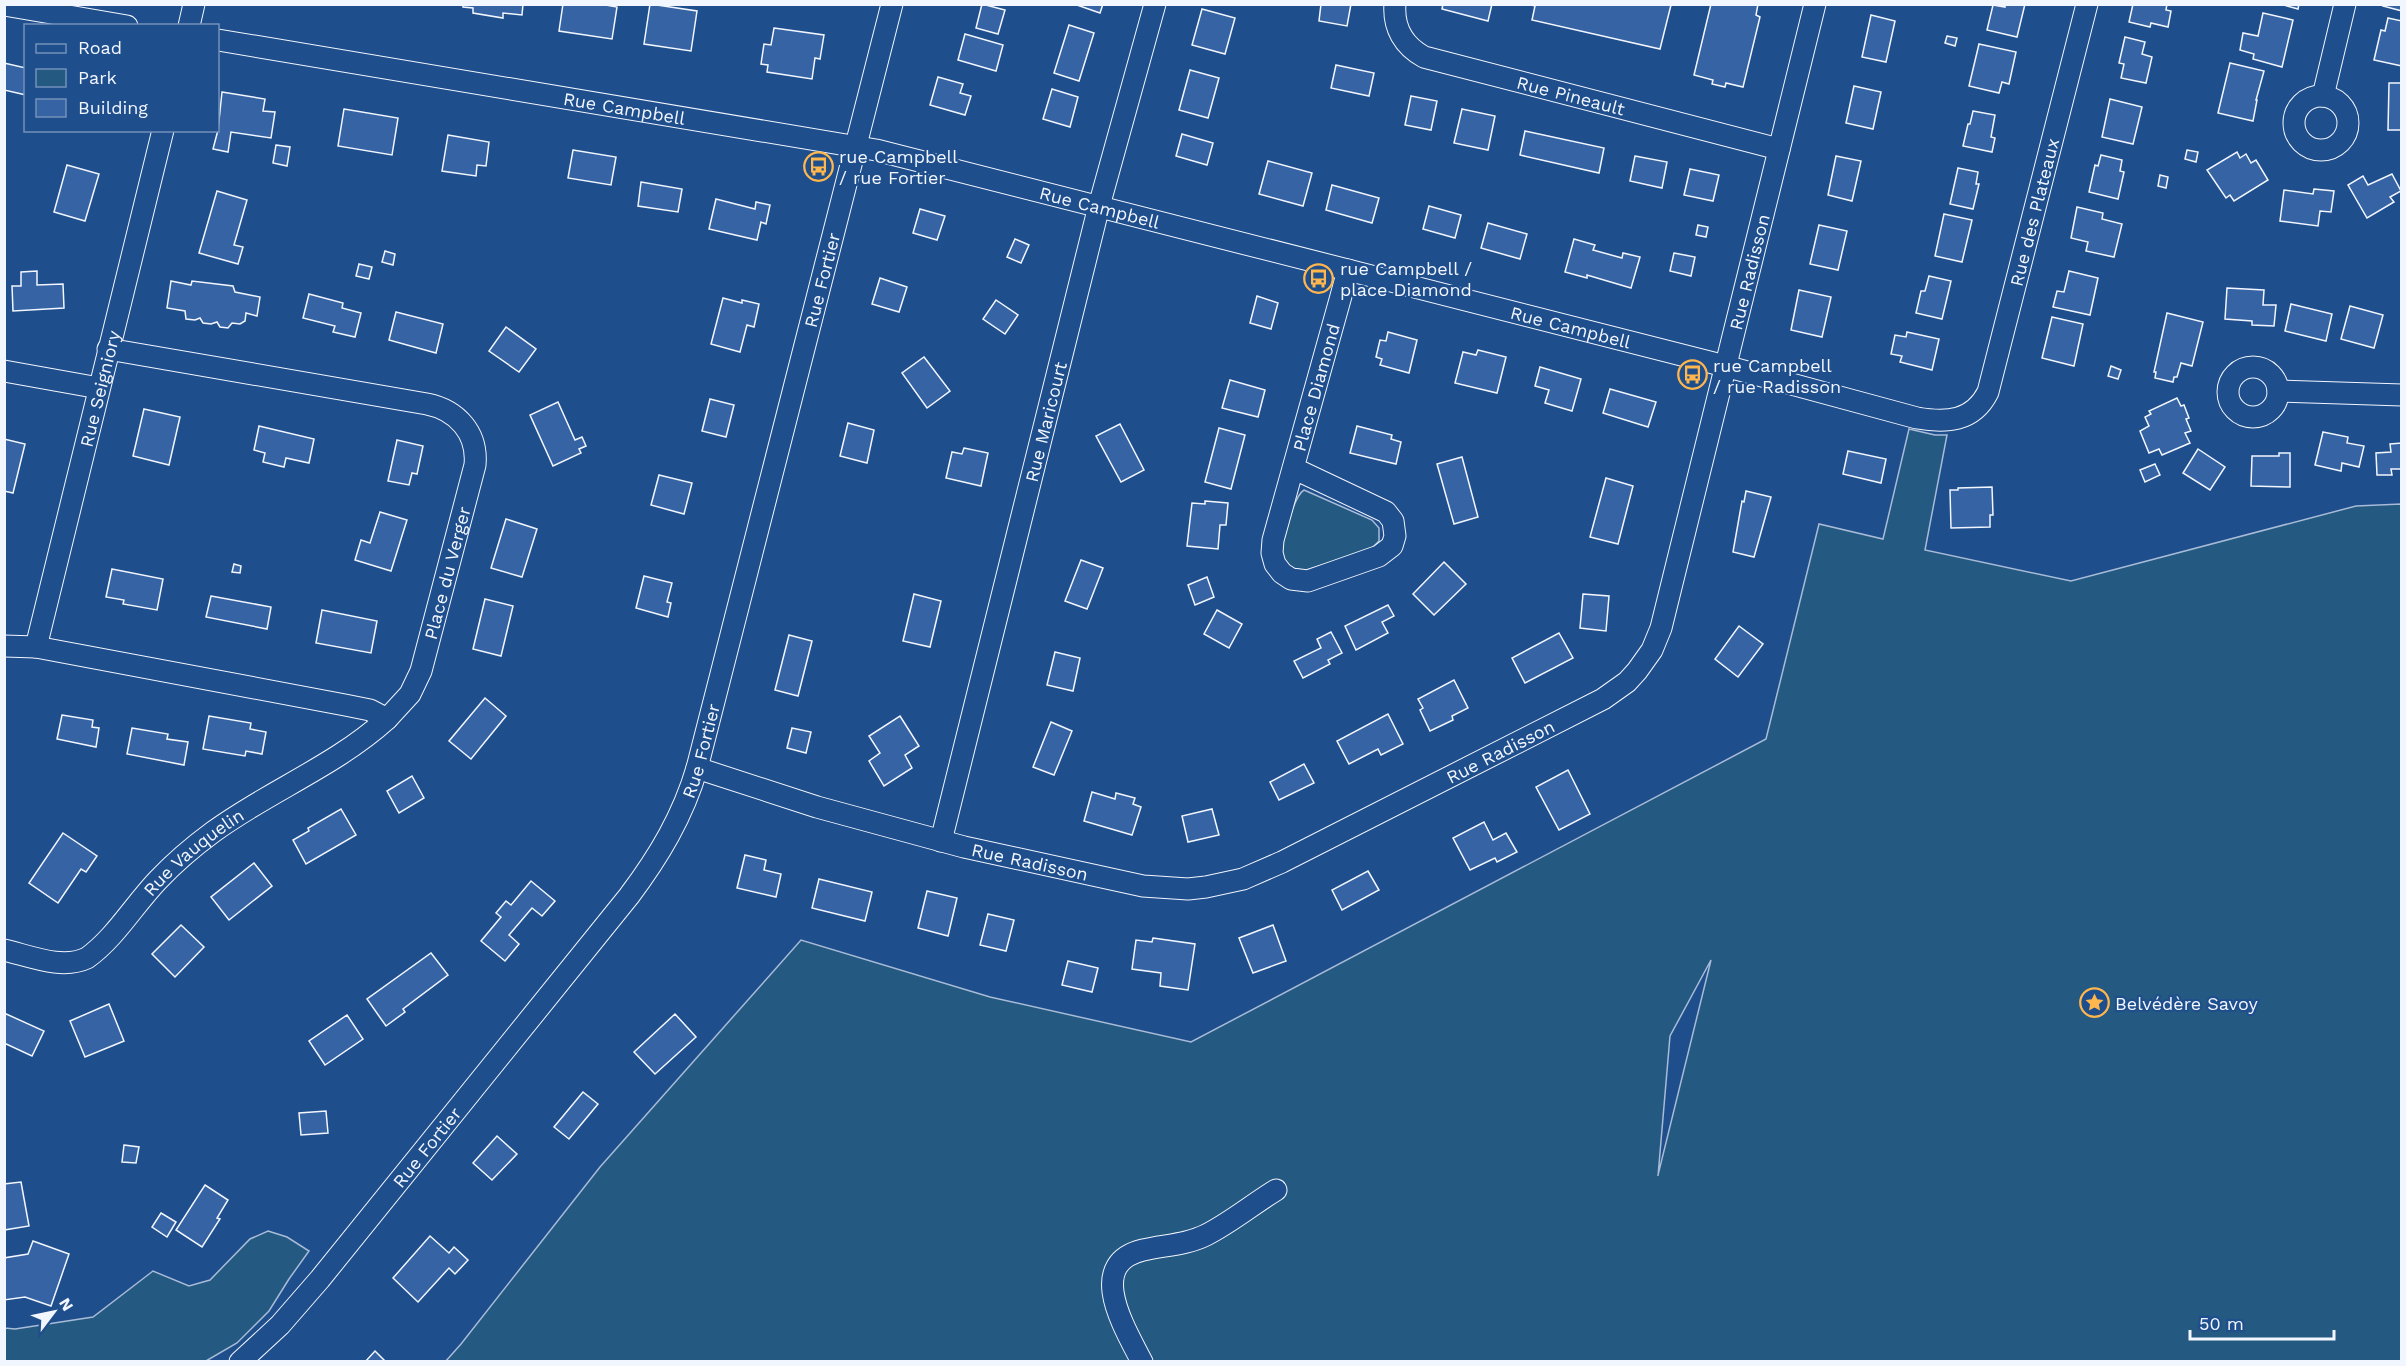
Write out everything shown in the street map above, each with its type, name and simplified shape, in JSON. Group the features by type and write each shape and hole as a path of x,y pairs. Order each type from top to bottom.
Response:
{"street":[{"path":"189,24 194,4"},
{"name":"Rue Fortier","path":"240,1362 280,1325 320,1279 629,896 673,829 687,800 892,4"},
{"name":"Rue Maricourt","path":"941,841 1099,206 1155,4"},
{"name":"Rue Pineault","path":"1395,4 1395,23 1401,37 1411,49 1424,57 1779,149"},
{"name":"Rue Radisson","path":"697,768 941,841 1143,886 1188,889 1227,883 1282,862 1603,699 1627,682 1637,671 1652,650 1661,628 1815,4"},
{"name":"Rue des Plateaux","path":"1970,414 1985,398 1990,385 2086,4"},
{"path":"2323,96 2345,4"},
{"path":"4,5 115,24"},
{"name":"Rue Campbell","path":"219,40 855,146 1725,366 1917,418 1949,421 1970,414"},
{"name":"Rue Seigniory","path":"36,646 162,132"},
{"name":"Place Diamond","path":"1293,468 1386,512 1395,526 1392,546 1379,556 1308,581 1286,576 1275,564 1272,547 1293,468 1348,270"},
{"name":"Place du Verger","path":"108,349 427,404 451,413 462,423 473,442 476,457 474,472 421,671 410,694 387,719"},
{"path":"4,370 99,388"},
{"path":"2278,391 2402,395"},
{"path":"4,646 36,646 370,710 387,719"},
{"name":"Rue Vauquelin","path":"4,950 64,964 76,963 87,958 158,880 214,831 328,763 387,719"},
{"path":"1142,1362 1116,1312 1111,1278 1121,1261 1141,1250 1170,1246 1206,1235 1276,1190"}],"green space":[{"path":"1909,429 1935,435 1947,435 1925,550 2071,581 2356,506 2401,504 2401,1361 445,1362 600,1167 801,940 990,997 1191,1042 1766,739 1819,524 1883,539","holes":["1711,960 1658,1174 1670,1036"]},
{"path":"1304,490 1372,520 1379,528 1379,541 1370,550 1306,570 1289,566 1283,558 1283,543 1292,511"},
{"path":"268,1231 287,1237 309,1251 269,1311 237,1343 206,1361 5,1361 5,1328 15,1329 93,1317 153,1271 189,1286 210,1280 250,1239"}],"building":[{"path":"463,4 523,4 522,15 503,13 503,18 473,13 473,8 463,7"},
{"path":"563,4 600,4 617,7 612,39 559,31"},
{"path":"650,4 697,11 691,51 644,44"},
{"path":"982,4 1005,10 998,34 976,28"},
{"path":"1074,4 1103,4 1100,13"},
{"path":"1321,4 1351,4 1347,26 1319,21"},
{"path":"1443,4 1492,4 1488,21 1442,9"},
{"path":"1711,4 1758,4 1756,15 1760,17 1743,87 1726,83 1725,87 1712,84 1713,80 1694,75"},
{"path":"2005,4 2025,4 2017,37 1987,30 1993,5 2005,7"},
{"path":"2133,4 2167,4 2166,10 2171,11 2168,27 2151,23 2150,27 2129,22"},
{"path":"2280,4 2299,4 2298,9"},
{"path":"2384,4 2402,4 2402,11 2383,6"},
{"path":"1531,5 1671,5 1660,49 1532,20 1535,6"},
{"path":"1202,9 1235,18 1225,54 1192,45"},
{"path":"2263,13 2293,20 2282,67 2253,59 2254,54 2240,50 2243,33 2258,36"},
{"path":"1871,15 1895,21 1886,62 1862,57"},
{"path":"2388,18 2402,21 2402,66 2374,60 2381,30 2385,31"},
{"path":"1069,25 1094,33 1079,81 1054,73"},
{"path":"774,28 824,35 820,59 815,58 812,79 767,72 768,65 761,64 764,44 771,45"},
{"path":"965,34 1003,45 996,71 958,60"},
{"path":"1947,36 1957,38 1955,46 1945,43"},
{"path":"2125,37 2145,42 2142,54 2152,57 2146,83 2121,78 2124,64 2119,63"},
{"path":"1979,44 2016,52 2009,84 2002,82 1999,93 1969,86"},
{"path":"4,63 24,68 24,95 4,90"},
{"path":"2230,63 2264,71 2253,121 2218,113"},
{"path":"1336,65 1374,73 1369,96 1331,88"},
{"path":"1190,70 1219,78 1208,118 1179,110"},
{"path":"938,77 963,84 960,93 971,96 965,115 930,105"},
{"path":"2389,83 2402,83 2402,130 2388,130"},
{"path":"1854,86 1881,92 1873,129 1846,123"},
{"path":"1052,89 1078,97 1070,127 1043,119"},
{"path":"222,92 265,99 263,111 275,112 271,138 231,132 228,152 213,149 219,132"},
{"path":"1411,96 1437,101 1431,130 1405,125"},
{"path":"2110,99 2142,107 2133,144 2102,137"},
{"path":"344,109 398,118 392,155 338,146"},
{"path":"1462,109 1495,116 1488,150 1454,143"},
{"path":"1973,111 1995,115 1991,137 1995,138 1992,152 1963,146"},
{"path":"1525,131 1604,148 1599,173 1520,155"},
{"path":"1182,134 1213,143 1207,165 1176,156"},
{"path":"448,135 489,142 486,166 477,165 476,176 442,171"},
{"path":"276,145 290,147 287,166 273,163"},
{"path":"573,150 616,157 611,185 568,178"},
{"path":"2187,150 2198,152 2196,162 2185,159"},
{"path":"2237,152 2240,158 2246,154 2251,163 2256,160 2268,180 2234,201 2230,195 2226,198 2207,170"},
{"path":"2101,155 2122,160 2120,171 2124,172 2118,199 2089,192 2095,165 2098,166"},
{"path":"1635,156 1667,162 1662,188 1630,181"},
{"path":"1836,156 1861,161 1852,201 1828,195"},
{"path":"1268,161 1312,173 1303,206 1259,194"},
{"path":"67,165 99,174 85,221 54,212"},
{"path":"1958,168 1978,172 1976,184 1979,184 1973,209 1950,204"},
{"path":"1690,169 1719,175 1713,201 1684,195"},
{"path":"2392,174 2401,191 2390,197 2394,202 2367,218 2348,185 2363,176 2368,185"},
{"path":"2160,175 2168,177 2166,188 2158,186"},
{"path":"641,182 682,189 678,212 638,206"},
{"path":"1332,185 1379,198 1372,223 1326,210"},
{"path":"2314,189 2334,191 2331,212 2320,211 2318,226 2280,221 2284,190 2313,194"},
{"path":"217,191 247,200 234,245 243,247 238,264 199,253"},
{"path":"716,199 755,209 756,202 770,205 766,224 761,222 757,240 709,229"},
{"path":"1429,206 1461,215 1455,238 1423,229"},
{"path":"2077,207 2103,213 2102,219 2122,224 2114,257 2086,251 2088,242 2071,238"},
{"path":"920,209 945,216 937,240 913,233"},
{"path":"1944,214 1972,220 1962,262 1935,256"},
{"path":"1488,223 1527,234 1520,259 1481,248"},
{"path":"1698,225 1708,227 1706,237 1696,235"},
{"path":"1819,225 1847,231 1838,270 1810,264"},
{"path":"1015,239 1029,245 1021,263 1007,257"},
{"path":"1574,239 1595,245 1593,250 1622,258 1623,253 1640,257 1631,288 1587,275 1587,278 1565,272"},
{"path":"385,251 395,254 393,265 382,262"},
{"path":"1674,253 1695,257 1691,276 1670,271"},
{"path":"359,264 372,267 369,279 356,276"},
{"path":"37,271 37,285 63,284 64,308 13,311 12,286 21,286 21,272"},
{"path":"2069,271 2098,278 2090,315 2053,307 2057,291 2064,292"},
{"path":"1929,276 1951,281 1942,319 1916,313 1921,291 1925,291"},
{"path":"880,278 907,287 899,312 872,304"},
{"path":"171,281 191,285 192,281 233,286 235,292 260,297 257,316 246,313 245,321 240,324 232,323 228,328 220,327 217,322 203,323 200,318 186,319 185,311 167,308"},
{"path":"2227,288 2264,290 2263,305 2276,305 2274,326 2252,325 2252,321 2225,319"},
{"path":"1799,290 1831,297 1822,337 1791,330"},
{"path":"309,294 343,303 342,308 361,313 355,337 333,332 335,326 303,318"},
{"path":"1257,296 1278,303 1271,329 1250,323"},
{"path":"723,298 742,303 742,300 759,304 754,327 747,325 740,352 711,344"},
{"path":"996,300 1018,315 1005,334 983,319"},
{"path":"2291,304 2332,314 2326,341 2285,331"},
{"path":"2350,306 2383,315 2374,348 2341,339"},
{"path":"396,312 443,324 436,353 389,340"},
{"path":"2167,313 2203,322 2192,366 2181,363 2173,382 2155,378 2156,372 2154,372"},
{"path":"2052,317 2083,324 2074,366 2042,358"},
{"path":"506,327 536,349 519,372 489,351"},
{"path":"1388,332 1417,340 1409,373 1380,365 1382,359 1376,357 1380,340 1386,341"},
{"path":"1907,332 1939,339 1932,370 1900,362 1902,356 1891,354 1895,335 1906,337"},
{"path":"1478,350 1506,357 1497,393 1455,383 1463,352 1476,355"},
{"path":"924,357 950,391 927,408 902,373"},
{"path":"2111,366 2121,370 2118,379 2108,376"},
{"path":"1540,367 1581,379 1572,411 1545,403 1549,390 1535,386"},
{"path":"1230,380 1265,390 1258,417 1222,408"},
{"path":"1610,389 1656,402 1648,427 1603,413"},
{"path":"2177,398 2181,406 2184,405 2189,418 2186,419 2191,431 2185,433 2190,443 2162,455 2159,449 2149,453 2140,431 2149,426 2145,417 2151,414 2149,411"},
{"path":"710,399 734,405 726,437 702,431"},
{"path":"558,402 575,440 582,437 586,446 579,449 581,453 553,466 530,415"},
{"path":"144,409 180,417 169,465 133,456"},
{"path":"848,423 874,430 867,463 840,456"},
{"path":"1120,424 1144,470 1121,482 1096,436"},
{"path":"259,426 314,439 309,463 286,458 284,467 263,462 265,453 254,450"},
{"path":"1357,426 1392,435 1391,439 1401,442 1396,464 1350,453"},
{"path":"1219,428 1245,435 1231,489 1205,482"},
{"path":"2323,432 2348,437 2347,443 2364,446 2359,467 2342,463 2341,471 2315,465"},
{"path":"4,439 25,444 13,493 4,491"},
{"path":"397,440 423,446 417,474 412,473 409,485 388,481"},
{"path":"2402,443 2402,469 2391,469 2392,475 2377,475 2376,453 2391,452 2390,444"},
{"path":"964,448 988,453 981,486 946,478 952,452 962,454"},
{"path":"2198,449 2225,467 2210,490 2183,473"},
{"path":"1848,451 1886,459 1881,483 1843,474"},
{"path":"2279,453 2290,453 2290,487 2251,486 2252,456 2279,456"},
{"path":"1462,457 1478,517 1454,524 1437,464"},
{"path":"2155,464 2160,475 2145,482 2140,470"},
{"path":"659,475 692,483 684,514 651,505"},
{"path":"1606,478 1633,486 1618,544 1590,537"},
{"path":"1992,487 1993,515 1990,515 1990,527 1951,528 1950,490"},
{"path":"1746,491 1771,497 1754,557 1733,552 1742,501 1744,502"},
{"path":"1205,501 1228,503 1226,525 1220,525 1218,549 1187,546 1192,503 1205,504"},
{"path":"380,512 407,520 391,571 355,560 361,540 370,543"},
{"path":"506,519 537,529 522,577 491,568"},
{"path":"1081,560 1103,568 1087,609 1065,601"},
{"path":"1444,562 1466,584 1434,615 1413,594"},
{"path":"234,564 241,566 240,573 232,572"},
{"path":"112,569 163,579 157,610 123,604 124,600 106,597"},
{"path":"644,576 672,583 667,602 671,603 668,617 636,608"},
{"path":"1207,577 1214,597 1195,605 1188,585"},
{"path":"914,594 941,601 930,647 903,641"},
{"path":"1583,594 1609,596 1606,631 1580,628"},
{"path":"211,596 271,607 267,629 206,617"},
{"path":"485,599 513,606 501,656 473,649"},
{"path":"1388,605 1394,616 1382,622 1388,633 1356,650 1345,626"},
{"path":"322,610 377,621 371,653 316,643"},
{"path":"1217,610 1242,624 1229,648 1204,634"},
{"path":"1739,626 1763,644 1738,677 1715,659"},
{"path":"1331,632 1342,653 1328,660 1330,664 1303,678 1294,661 1321,648 1317,639"},
{"path":"1559,633 1573,658 1525,683 1512,658"},
{"path":"789,635 812,641 798,696 775,690"},
{"path":"1055,652 1080,658 1073,691 1047,685"},
{"path":"1454,680 1468,708 1452,716 1453,720 1430,731 1420,710 1423,708 1418,699"},
{"path":"485,698 506,716 471,759 449,741"},
{"path":"1388,714 1403,744 1381,755 1378,749 1349,764 1337,741"},
{"path":"62,715 93,720 92,727 99,728 96,747 57,739"},
{"path":"209,716 251,723 250,729 266,732 262,754 246,751 245,756 203,749"},
{"path":"900,716 919,746 905,755 912,768 884,786 869,761 880,753 869,736"},
{"path":"1051,722 1072,731 1054,775 1033,767"},
{"path":"132,728 168,734 167,739 188,742 184,765 127,754"},
{"path":"792,728 811,732 806,753 787,748"},
{"path":"1304,764 1314,783 1279,800 1270,782"},
{"path":"1568,770 1590,814 1559,830 1536,787"},
{"path":"412,776 424,798 399,813 387,791"},
{"path":"1092,792 1115,799 1116,793 1135,798 1133,804 1141,807 1132,835 1084,821"},
{"path":"341,809 356,835 306,864 293,840 309,831 308,828"},
{"path":"1212,809 1219,835 1188,842 1182,816"},
{"path":"1484,822 1493,840 1506,833 1517,852 1497,862 1495,858 1470,870 1453,838"},
{"path":"63,833 97,856 86,872 81,869 58,903 29,883"},
{"path":"745,855 766,860 764,870 781,874 776,897 737,888"},
{"path":"254,863 272,886 229,920 211,897"},
{"path":"1368,871 1379,890 1342,910 1332,890"},
{"path":"819,879 872,892 865,921 812,908"},
{"path":"531,881 555,901 542,916 532,908 509,935 519,944 505,961 481,941 501,917 496,913 506,901 511,905"},
{"path":"927,891 957,898 948,936 918,928"},
{"path":"988,914 1014,920 1006,951 980,945"},
{"path":"181,925 204,947 175,977 152,954"},
{"path":"1273,925 1286,961 1253,973 1239,938"},
{"path":"1153,938 1195,944 1188,990 1160,986 1161,973 1132,969 1136,940 1152,942"},
{"path":"431,953 448,975 403,1009 405,1012 386,1026 367,999"},
{"path":"1068,961 1098,968 1092,992 1062,985"},
{"path":"109,1004 124,1041 85,1057 70,1021"},
{"path":"4,1013 44,1031 32,1056 4,1043"},
{"path":"675,1014 696,1037 655,1074 634,1052"},
{"path":"347,1015 363,1039 325,1065 309,1041"},
{"path":"583,1092 598,1104 569,1139 554,1127"},
{"path":"326,1111 328,1133 301,1135 299,1113"},
{"path":"497,1136 517,1154 492,1180 473,1163"},
{"path":"124,1145 139,1147 136,1163 122,1162"},
{"path":"21,1182 29,1226 4,1230 4,1184"},
{"path":"205,1185 228,1200 217,1218 220,1219 202,1247 176,1230"},
{"path":"161,1213 176,1222 167,1237 152,1227"},
{"path":"430,1236 449,1253 454,1247 468,1260 455,1274 449,1268 418,1302 393,1278"},
{"path":"33,1241 69,1254 51,1306 25,1297 4,1300 4,1258 28,1254"},
{"path":"375,1351 386,1362 365,1362"}],"place":[{"name":"rue Campbell / rue Fortier","path":"818,166"},
{"name":"rue Campbell / place Diamond","path":"1319,278"},
{"name":"rue Campbell / rue Radisson","path":"1692,375"},
{"name":"Belvédère Savoy","path":"2094,1003"}]}
